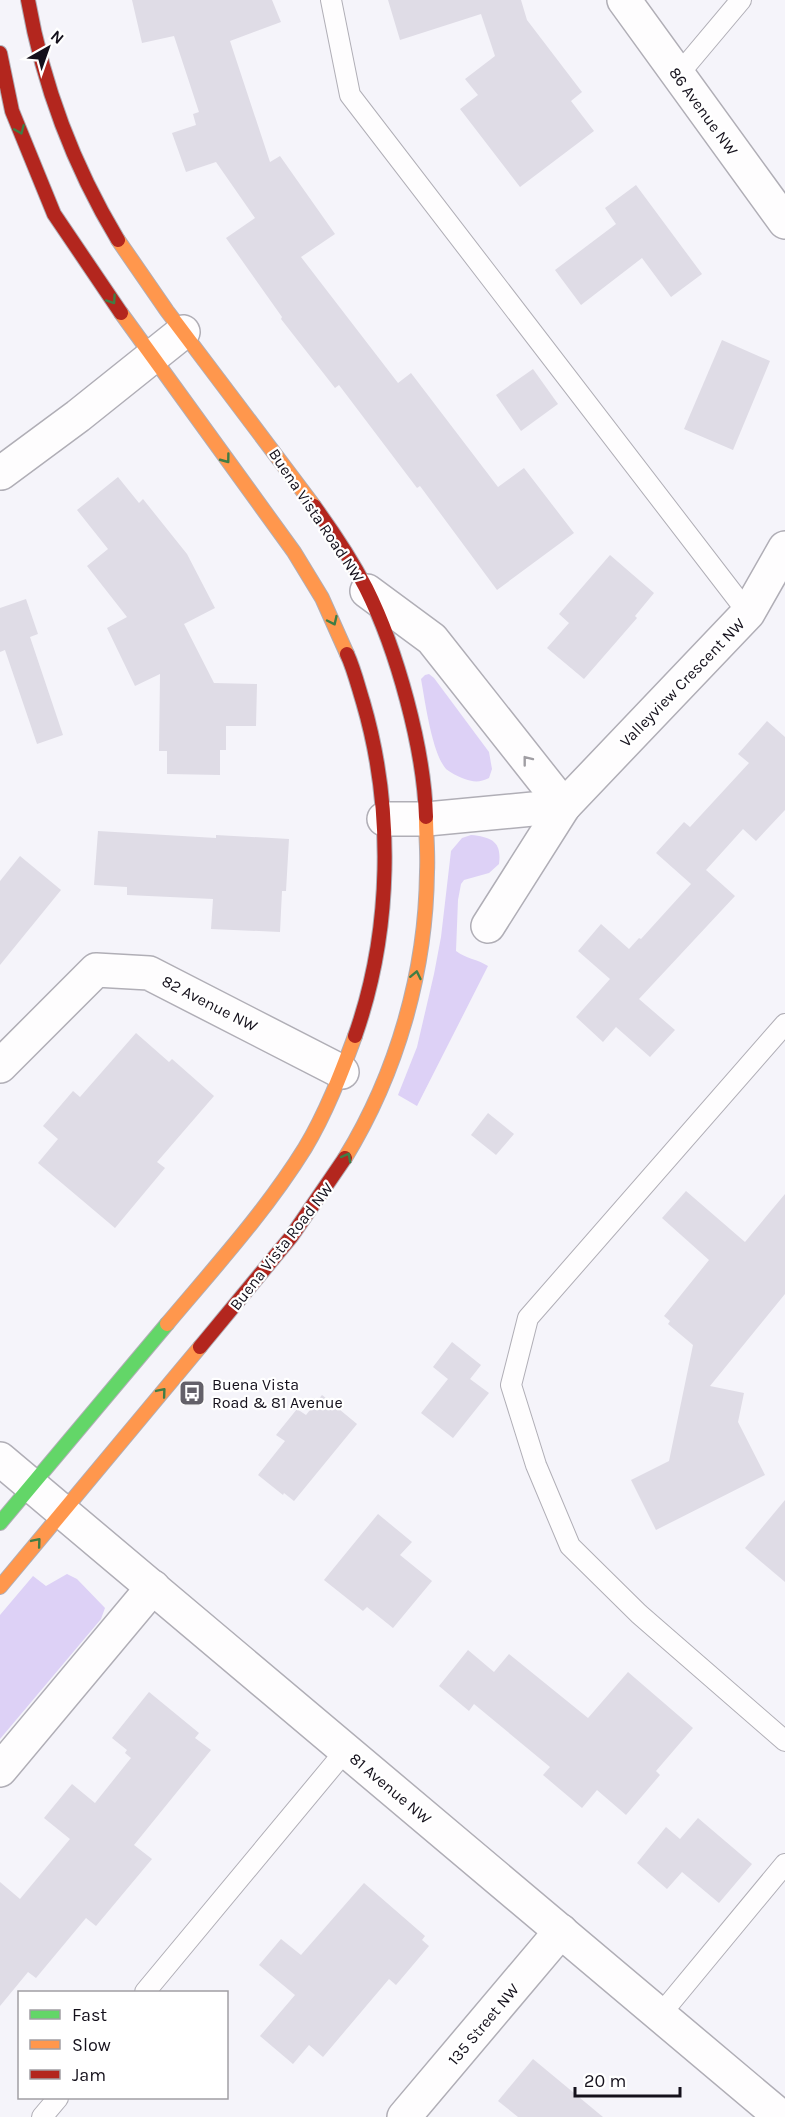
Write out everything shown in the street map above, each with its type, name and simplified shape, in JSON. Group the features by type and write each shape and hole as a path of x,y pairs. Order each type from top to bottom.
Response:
{"street":[{"name":"Buena Vista Road NW","path":"0,1587 278,1254 315,1206 346,1160 371,1111 393,1059 410,1006 426,913 429,866 428,819 422,768 412,717 398,668 367,591 302,488 183,332 131,258 96,201 71,150 52,100 39,54 28,0"},
{"name":"86 Avenue NW","path":"624,0 785,222"},
{"path":"0,53 11,109 55,214 151,358 280,531 323,600 358,684 374,751 384,819 385,871 376,953 360,1024 342,1072 305,1147 250,1225 0,1523"},
{"path":"1,473 78,416 183,332"},
{"name":"Valleyview Crescent NW","path":"488,926 564,806 748,613 785,549"},
{"path":"367,591 432,639 564,806"},
{"path":"384,819 428,819 564,806"},
{"name":"82 Avenue NW","path":"0,1066 96,970 149,973 342,1072"},
{"name":"81 Avenue NW","path":"0,1459 781,2117"},
{"path":"0,1770 153,1587"},
{"name":"135 Street NW","path":"405,2117 561,1931"}],"lane":[{"path":"331,0 350,95 748,613"},
{"path":"678,75 741,0"},
{"path":"785,1024 528,1318 511,1386 536,1465 570,1546 639,1614 785,1741"},
{"path":"146,1991 346,1750"},
{"path":"660,2015 785,1864"},
{"path":"42,2117 56,2099"}],"shaded area":[{"path":"429,674 489,752 492,769 489,778 479,781 466,779 446,769 441,761 430,726 421,679"},
{"path":"471,835 485,837 494,842 500,857 499,864 489,873 464,880 461,884 458,900 456,951 488,966 417,1106 398,1095 417,1047 434,974 441,937 451,851 462,838"},
{"path":"67,1574 77,1579 105,1608 101,1619 0,1739 0,1615 33,1576 46,1586"}],"building":[{"path":"132,0 272,0 281,22 230,41 270,162 280,156 335,234 301,257 398,383 411,373 498,487 524,468 574,533 497,590 420,486 417,488 339,385 335,388 281,319 282,317 226,238 255,218 216,162 186,172 172,133 196,125 193,114 199,112 174,36 142,43"},
{"path":"388,0 521,0 527,20 582,92 571,101 594,131 520,187 460,109 478,95 465,79 495,56 481,14 400,40"},
{"path":"636,185 702,274 671,297 642,258 581,305 555,270 616,224 605,208"},
{"path":"722,340 770,361 733,450 684,429"},
{"path":"533,369 558,404 521,431 496,395"},
{"path":"118,477 139,503 143,499 187,554 215,608 184,624 214,683 257,684 256,726 226,726 226,750 220,750 220,775 167,774 167,751 159,751 160,674 135,686 107,628 127,617 87,566 108,549 77,510"},
{"path":"610,555 654,593 635,616 637,618 584,679 547,648 569,623 559,614"},
{"path":"26,599 38,634 30,637 63,735 37,744 5,650 0,652 0,608"},
{"path":"767,721 785,737 785,810 756,841 743,829 706,870 735,896 639,999 675,1030 650,1057 616,1027 603,1042 576,1017 610,979 578,951 601,924 629,949 691,884 656,853 684,822 690,827 749,763 738,754"},
{"path":"98,831 216,838 216,835 289,839 286,891 282,891 280,932 211,929 213,899 127,895 127,887 94,885"},
{"path":"20,856 61,890 0,965 0,881"},
{"path":"136,1033 169,1062 172,1059 214,1096 157,1162 165,1168 115,1228 38,1163 58,1139 43,1126 73,1091 80,1097"},
{"path":"488,1113 514,1134 496,1155 471,1135"},
{"path":"686,1191 745,1242 785,1194 785,1294 710,1386 744,1393 738,1422 765,1475 656,1530 631,1480 669,1461 693,1345 668,1324 670,1321 664,1316 709,1260 662,1218"},
{"path":"452,1342 481,1365 470,1379 489,1393 453,1438 421,1413 448,1379 433,1367"},
{"path":"322,1395 357,1424 294,1501 258,1475 285,1441 276,1435 297,1409 306,1415"},
{"path":"785,1500 785,1582 745,1548"},
{"path":"378,1514 412,1542 400,1555 432,1581 393,1628 367,1607 363,1611 324,1580"},
{"path":"468,1650 494,1672 509,1654 588,1718 628,1672 693,1728 656,1771 660,1775 626,1815 597,1790 582,1808 543,1775 550,1767 474,1704 469,1711 439,1686"},
{"path":"149,1692 199,1733 195,1738 211,1750 134,1845 152,1859 96,1926 86,1918 36,1978 28,1972 0,2006 0,1882 20,1899 70,1839 44,1818 72,1784 95,1803 131,1758 125,1753 127,1750 112,1738"},
{"path":"698,1818 752,1864 719,1903 682,1872 667,1889 637,1863 666,1827 680,1839"},
{"path":"364,1883 425,1936 422,1940 429,1946 396,1985 389,1979 323,2057 309,2045 293,2064 260,2036 295,1995 259,1965 281,1939 301,1955"},
{"path":"533,2059 603,2117 518,2117 498,2101"}],"traffic: fast":[{"path":"0,1523 167,1324"}],"traffic: slow":[{"path":"118,240 167,311 314,506"},
{"path":"121,313 294,552 322,598 347,654"},
{"path":"345,1158 380,1092 394,1057 414,984 425,910 426,817"},
{"path":"167,1324 239,1238 290,1171 320,1121 355,1036"},
{"path":"0,1587 200,1347"}],"traffic: jam":[{"path":"28,0 42,63 62,124 87,183 118,240"},
{"path":"0,53 12,111 54,214 121,313"},
{"path":"314,506 360,577 388,640 414,731 426,817"},
{"path":"347,654 373,742 384,827 382,912 367,996 355,1036"},
{"path":"200,1347 291,1237 345,1158"}],"place":[{"name":"Buena Vista Road & 81 Avenue","path":"192,1393"}]}
